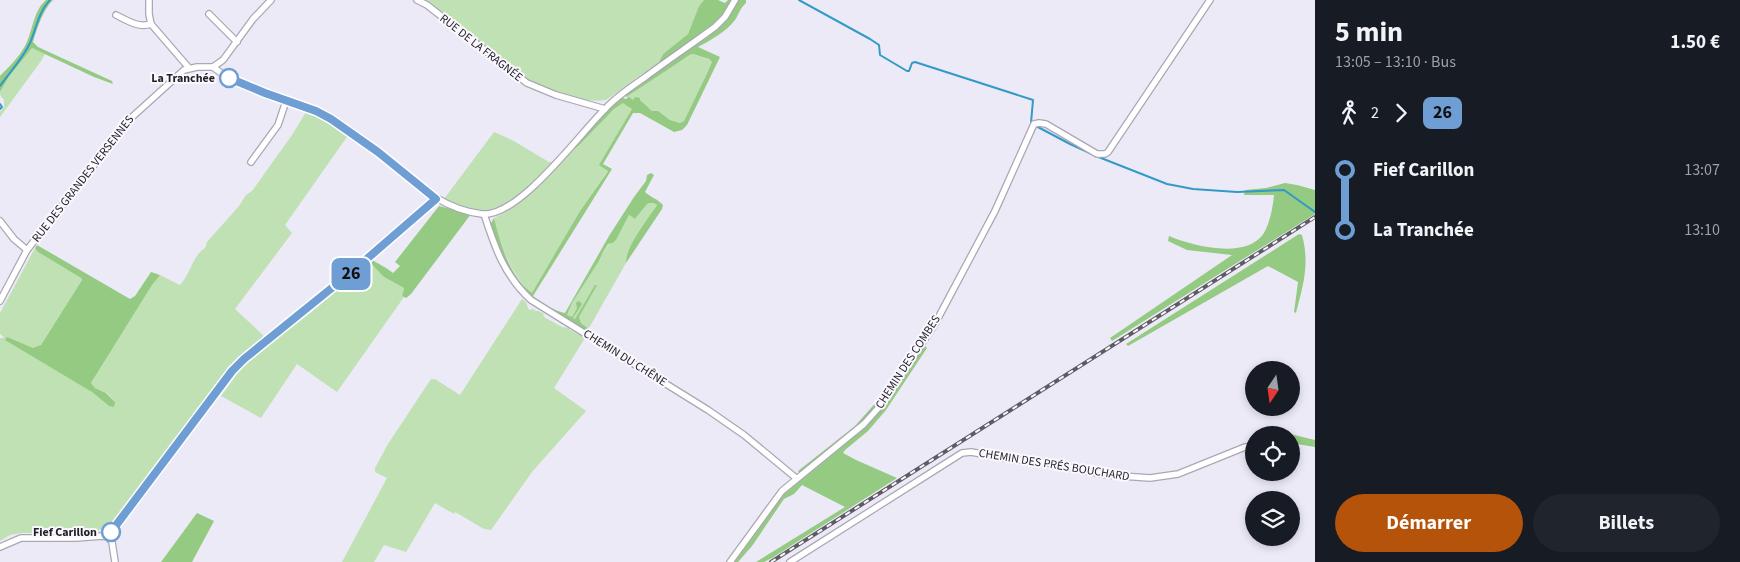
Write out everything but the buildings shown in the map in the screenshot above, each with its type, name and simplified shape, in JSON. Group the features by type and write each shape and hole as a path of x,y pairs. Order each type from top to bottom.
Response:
{"street":[{"path":"149,0 151,24 189,68 212,67 223,60 253,19 271,0"},
{"name":"RUE DE LA FRAGNÉE","path":"418,0 527,83 556,95 605,109"},
{"path":"212,67 238,82 316,111 349,130 436,199 450,205 484,214 503,209 530,189 621,94 715,27 727,14 735,0"},
{"name":"CHEMIN DES COMBES","path":"730,562 782,491 864,424 881,405 936,322 995,211 1034,125 1050,126 1097,154 1108,152 1210,0"},
{"path":"209,14 236,42"},
{"path":"116,15 136,25 145,26 151,24"},
{"name":"RUE DES GRANDES VERSENNES","path":"0,301 27,250 131,118 172,79 189,68"},
{"path":"251,162 278,125 286,101"},
{"path":"108,537 232,371 436,199"},
{"name":"CHEMIN DU CHÊNE","path":"484,214 504,267 514,283 531,300 708,410 744,435 796,478"},
{"path":"0,221 14,239 27,250"},
{"name":"CHEMIN DES PRÉS BOUCHARD","path":"790,562 962,453 971,452 1048,463 1107,475 1150,478 1178,474 1245,447"},
{"path":"0,546 28,537 76,538 102,536 108,537 112,542 115,562"}],"green space":[{"path":"46,0 53,0 43,14 33,42 38,47 112,81 113,84 32,48 9,76 0,92 0,76 23,50 38,10"},
{"path":"423,0 704,0 699,6 688,34 663,54 659,62 606,100 596,101 567,96 529,82 528,79 523,77 431,3"},
{"path":"704,0 718,0 725,3 731,0 726,12 717,22 661,63 659,62 663,54 688,34 699,6"},
{"path":"737,0 746,0 746,3 732,24 723,32 698,47 720,57 687,125 682,130 674,132 640,113 633,113 603,164 612,169 533,296 552,309 565,313 609,236 646,181 647,175 651,173 654,175 645,192 663,205 662,209 626,263 633,241 657,205 648,203 635,219 629,215 616,240 608,244 603,252 572,303 567,315 572,317 577,308 576,303 580,302 582,304 573,318 575,319 595,285 597,285 579,317 581,323 595,333 593,334 557,315 523,289 507,268 490,225 494,218 503,249 512,269 517,278 532,293 580,211 608,171 599,165 632,109 623,103 614,109 578,146 575,148 575,146 620,97 626,99 629,97 633,100 635,97 640,98 652,111 658,111 670,120 680,123 684,121 712,62 709,59 693,54 690,55 626,97 624,95 719,27"},
{"path":"32,48 45,54 0,117 0,112 4,107 4,100 0,96 1,89 13,70"},
{"path":"693,54 712,62 684,121 680,123 670,120 658,111 652,111 640,98 633,100 626,97 651,79"},
{"path":"624,102 632,109 600,165 608,170 580,211 532,294 518,278 507,259 494,218 514,207 531,193 591,131"},
{"path":"306,112 319,115 349,134 285,225 292,233 235,309 265,337 243,356 112,524 93,533 21,533 10,535 0,541 0,338 4,337 0,334 0,313 35,248 38,252 82,280 41,345 36,348 30,348 109,406 115,402 107,393 95,388 91,383 152,285 160,275 180,285 197,255 205,248 207,242 239,206 246,195 252,191"},
{"path":"494,132 512,140 549,162 554,162 520,195 497,209 477,210 444,199"},
{"path":"1285,183 1315,190 1315,214 1112,341 1110,338 1232,255 1187,250 1168,241 1169,236 1192,244 1219,248 1245,246 1256,241 1264,233 1268,224 1274,195 1244,195 1245,190 1266,188"},
{"path":"648,203 657,205 633,241 626,263 589,328 581,323 579,317 596,284 575,319 573,318 581,304 572,317 567,315 572,303 603,252 609,244 616,240 629,215 635,219"},
{"path":"439,206 471,214 411,294 406,298 402,296 404,288 384,277 369,261 371,259 393,273 400,266 395,262"},
{"path":"1299,234 1302,235 1305,265 1303,284 1296,313 1294,312 1298,282 1268,266 1128,346 1126,344"},
{"path":"37,245 130,299 135,296 151,272 160,275 91,383 115,402 114,407 109,406 92,392 5,340 7,337 33,348 41,345 82,280 38,252 35,248"},
{"path":"370,263 384,277 404,288 402,296 404,297 337,392 297,364 261,418 221,396 246,362 309,314"},
{"path":"522,299 526,302 529,310 533,309 543,313 544,317 562,327 569,328 585,338 554,388 586,411 532,472 491,530 484,529 435,503 406,552 384,545 374,562 342,562 387,478 375,472 375,468 388,444 431,379 435,379 460,395"},
{"path":"924,345 927,348 886,410 868,431 843,453 897,478 772,558 764,562 756,562 845,507 802,485 794,494 784,499 752,546 738,562 734,562 781,496 802,477 798,471 855,426 886,391 891,394"},
{"path":"1300,436 1315,440 1315,447 1300,444"},
{"path":"197,513 214,521 192,562 161,562"}],"waterway":[{"path":"0,86 27,49 40,15 50,0"},
{"path":"799,0 870,39 879,45 880,55 907,71 909,71 912,63 915,62 1033,100 1031,123"},
{"path":"0,104 2,107 0,109"},
{"path":"1036,126 1092,154"},
{"path":"1096,156 1167,184 1193,189 1237,192 1284,190 1315,212"}],"railway":[{"path":"771,562 1315,217"}],"bus line":[{"name":"26","path":"111,532 149,484 232,371 436,199 378,152 331,119 316,111 245,86 229,78"}],"place":[{"name":"La Tranchée","path":"229,78"},
{"name":"Fief Carillon","path":"111,532"}]}
